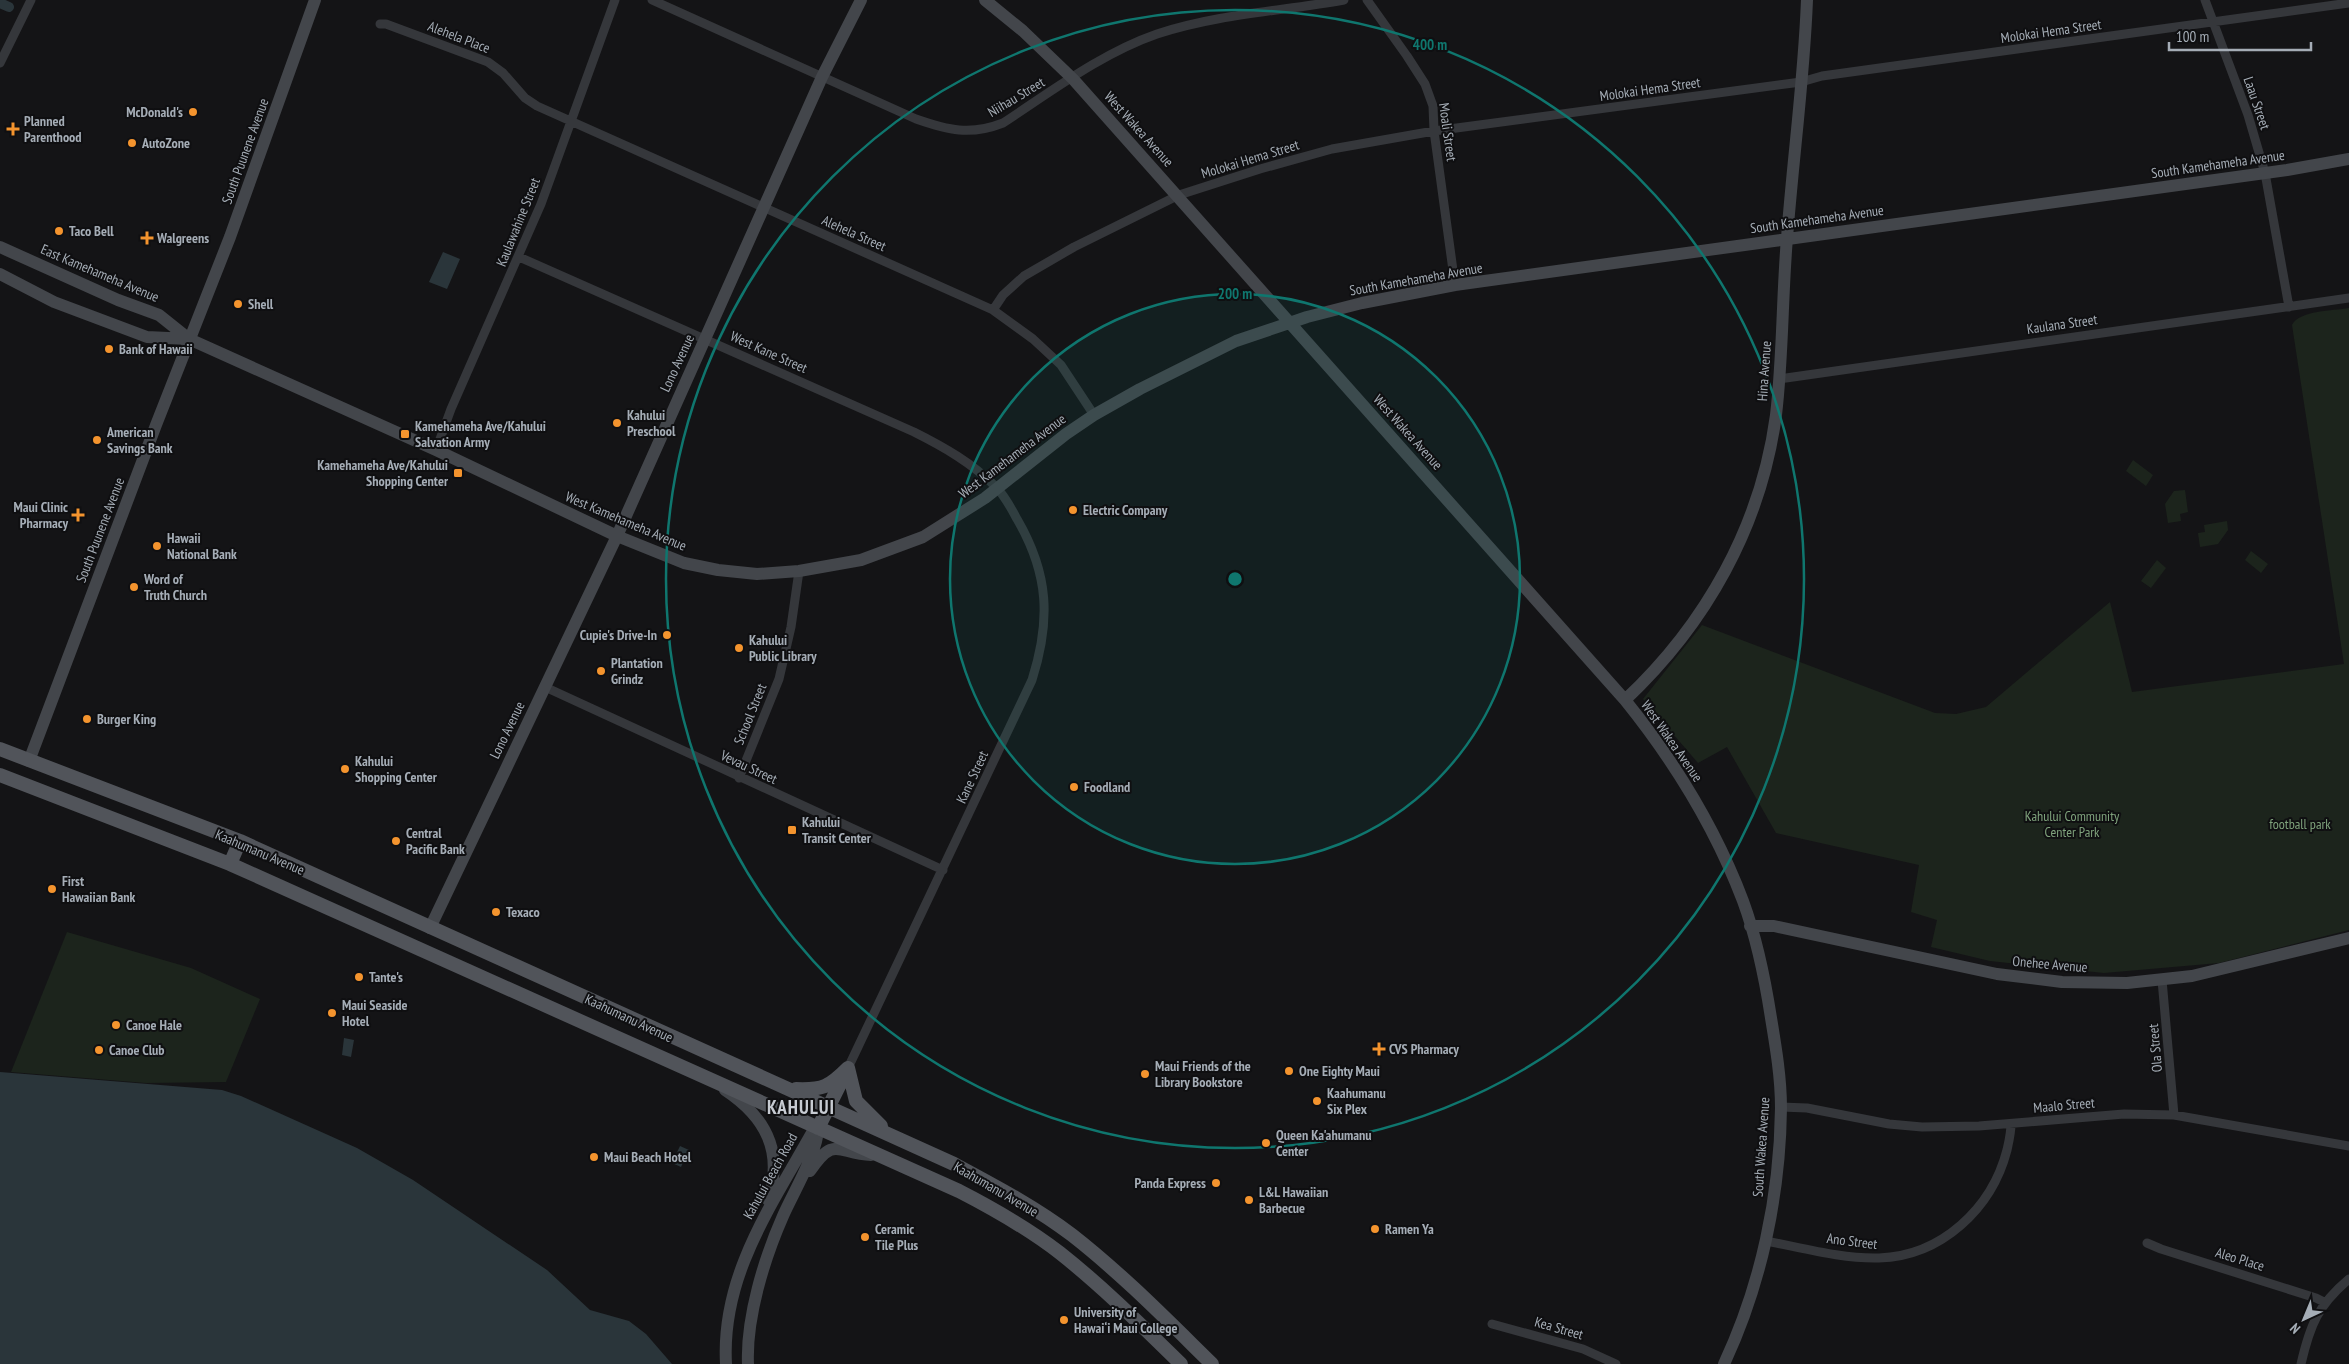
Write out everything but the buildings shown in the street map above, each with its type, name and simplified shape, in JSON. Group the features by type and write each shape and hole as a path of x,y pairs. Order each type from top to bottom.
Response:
{"main road":[{"name":"Kaahumanu Avenue","path":"0,750 240,841 954,1164 1014,1196 1071,1235 1123,1280 1212,1364"},
{"path":"20,783 29,761"},
{"name":"Kaahumanu Avenue","path":"0,775 230,864 959,1191 1003,1214 1043,1241 1086,1275 1181,1364"},
{"path":"230,864 240,841"},
{"path":"420,949 430,928"},
{"path":"614,1037 624,1016"},
{"path":"787,1089 824,1088 836,1080 848,1068"},
{"path":"818,1128 848,1068"},
{"path":"848,1068 856,1100 891,1135"}],"street":[{"path":"0,63 31,0"},
{"name":"South Puunene Avenue","path":"29,761 189,339 230,237 315,0"},
{"name":"Kaulawahine Street","path":"436,450 451,409 541,204 614,0"},
{"name":"Niihau Street","path":"652,0 916,119 958,132 990,128 1003,123 1127,46 1181,27 1216,18 1344,0"},
{"name":"Lono Avenue","path":"430,928 617,536 822,77 861,0"},
{"name":"West Wakea Avenue","path":"985,0 1023,30 1073,78 1179,195 1625,700 1670,758 1701,811 1724,855 1744,903 1750,926"},
{"name":"Moali Street","path":"1367,0 1408,56 1425,84 1433,106 1434,131 1455,285"},
{"name":"Hina Avenue","path":"1625,700 1648,679 1680,642 1712,596 1739,546 1753,511 1764,472 1776,416 1786,238 1807,0"},
{"name":"Laau Street","path":"2205,0 2248,115 2265,173 2289,307"},
{"name":"Molokai Hema Street","path":"993,310 1003,295 1024,276 1074,247 1179,195 1260,169 1332,149 1434,131 1801,82 1822,76 2349,3"},
{"name":"Alehela Place","path":"380,24 386,24 488,62 503,73 525,98 537,106 570,121"},
{"name":"Alehela Street","path":"570,121 993,310 1034,339 1061,365 1094,415"},
{"name":"South Kamehameha Avenue","path":"1291,322 1362,303 1455,285 2265,173 2349,159"},
{"name":"East Kamehameha Avenue","path":"0,247 118,300 159,315 189,339"},
{"name":"West Kane Street","path":"519,257 928,439 969,463 997,489"},
{"path":"0,274 54,302 147,337 189,339"},
{"name":"Kaulana Street","path":"1779,379 2349,298"},
{"name":"West Kamehameha Avenue","path":"189,339 436,450 617,536 684,562 718,570 756,574 799,571 861,560 923,537 997,489 1066,434 1140,388 1236,341 1291,322"},
{"name":"Kane Street","path":"848,1068 1026,696 1038,664 1043,637 1044,593 1038,562 1030,542 997,489"},
{"name":"School Street","path":"739,778 779,679 791,627 799,571"},
{"name":"Vevau Street","path":"544,687 943,870"},
{"name":"Onehee Avenue","path":"1750,926 1774,926 1997,974 2062,982 2127,983 2192,976 2349,938"},
{"name":"South Wakea Avenue","path":"1724,1364 1739,1335 1766,1241 1778,1155 1781,1107 1776,1045 1766,984 1750,926"},
{"name":"Ola Street","path":"2162,980 2174,1115"},
{"path":"712,1081 750,1110 759,1120 771,1144 774,1164 772,1184 755,1234"},
{"name":"Maalo Street","path":"1781,1107 1807,1108 1889,1124 1922,1127 2012,1124 2124,1114 2174,1115 2349,1146"},
{"name":"Ano Street","path":"1766,1241 1859,1258 1879,1258 1911,1253 1941,1240 1967,1220 1989,1194 2004,1161 2012,1124"},
{"name":"Kahului Beach Road","path":"748,1364 752,1315 765,1266 792,1196 816,1144 818,1128"},
{"name":"Kahului Beach Road","path":"726,1364 730,1310 742,1261 812,1131 818,1128"},
{"path":"792,1196 818,1158 830,1150 843,1148 866,1155 877,1155"},
{"name":"Aleo Place","path":"2147,1243 2160,1249 2324,1302"},
{"path":"2301,1364 2307,1341 2324,1302 2349,1279"},
{"path":"730,1310 752,1315"},
{"name":"Kea Street","path":"1492,1324 1583,1349 1616,1364"}],"green space":[{"name":"Kahului Community Center Park","path":"2349,308 2349,930 2219,963 2104,973 1990,961 1931,947 1937,920 1911,912 1919,865 1776,833 1727,747 1698,763 1643,699 1702,625 1935,713 1956,714 1986,707 2110,602 2132,692 2344,664 2292,325 2302,316"},
{"path":"2133,460 2153,475 2146,486 2126,471"},
{"path":"2185,490 2188,512 2180,514 2181,521 2168,523 2165,504 2174,491"},
{"path":"2227,521 2228,530 2218,544 2200,547 2198,533 2205,532 2204,525"},
{"path":"2251,551 2268,564 2261,573 2245,560"},
{"path":"2157,560 2166,568 2151,588 2141,581"},
{"path":"67,932 191,968 260,999 226,1082 146,1083 11,1072"}],"shaded area":[{"path":"443,252 460,259 447,289 429,282"},
{"path":"344,1038 354,1040 351,1057 342,1055"},
{"path":"0,1072 222,1090 241,1096 357,1148 413,1180 547,1270 590,1310 629,1321 646,1334 672,1364 0,1364"},
{"path":"680,1146 689,1150 681,1167 672,1163"}],"waterway":[{"path":"0,3 9,7"}],"place":[{"name":"McDonald's","path":"193,112"},
{"name":"Planned Parenthood","path":"13,129"},
{"name":"AutoZone","path":"132,143"},
{"name":"Taco Bell","path":"59,231"},
{"name":"Walgreens","path":"147,238"},
{"name":"Shell","path":"238,304"},
{"name":"Bank of Hawaii","path":"109,349"},
{"name":"Kahului Preschool","path":"617,423"},
{"name":"Kamehameha Ave/Kahului Salvation Army","path":"405,434"},
{"name":"American Savings Bank","path":"97,440"},
{"name":"Kamehameha Ave/Kahului Shopping Center","path":"458,473"},
{"name":"Electric Company","path":"1073,510"},
{"name":"Maui Clinic Pharmacy","path":"78,515"},
{"name":"Hawaii National Bank","path":"157,546"},
{"name":"Word of Truth Church","path":"134,587"},
{"name":"Cupie's Drive-In","path":"667,635"},
{"name":"Kahului Public Library","path":"739,648"},
{"name":"Plantation Grindz","path":"601,671"},
{"name":"Burger King","path":"87,719"},
{"name":"Kahului Shopping Center","path":"345,769"},
{"name":"Foodland","path":"1074,787"},
{"name":"Kahului Transit Center","path":"792,830"},
{"name":"Central Pacific Bank","path":"396,841"},
{"name":"First Hawaiian Bank","path":"52,889"},
{"name":"Texaco","path":"496,912"},
{"name":"Tante's","path":"359,977"},
{"name":"Maui Seaside Hotel","path":"332,1013"},
{"name":"Canoe Hale","path":"116,1025"},
{"name":"CVS Pharmacy","path":"1379,1049"},
{"name":"Canoe Club","path":"99,1050"},
{"name":"One Eighty Maui","path":"1289,1071"},
{"name":"Maui Friends of the Library Bookstore","path":"1145,1074"},
{"name":"Kaahumanu Six Plex","path":"1317,1101"},
{"name":"Queen Ka'ahumanu Center","path":"1266,1143"},
{"name":"Maui Beach Hotel","path":"594,1157"},
{"name":"Panda Express","path":"1216,1183"},
{"name":"L&L Hawaiian Barbecue","path":"1249,1200"},
{"name":"Ramen Ya","path":"1375,1229"},
{"name":"Ceramic Tile Plus","path":"865,1237"},
{"name":"University of Hawai‘i Maui College","path":"1064,1320"}],"district":[{"name":"KAHULUI","path":"801,1107"}],"park label":[{"name":"football park","path":"2300,824"}]}
